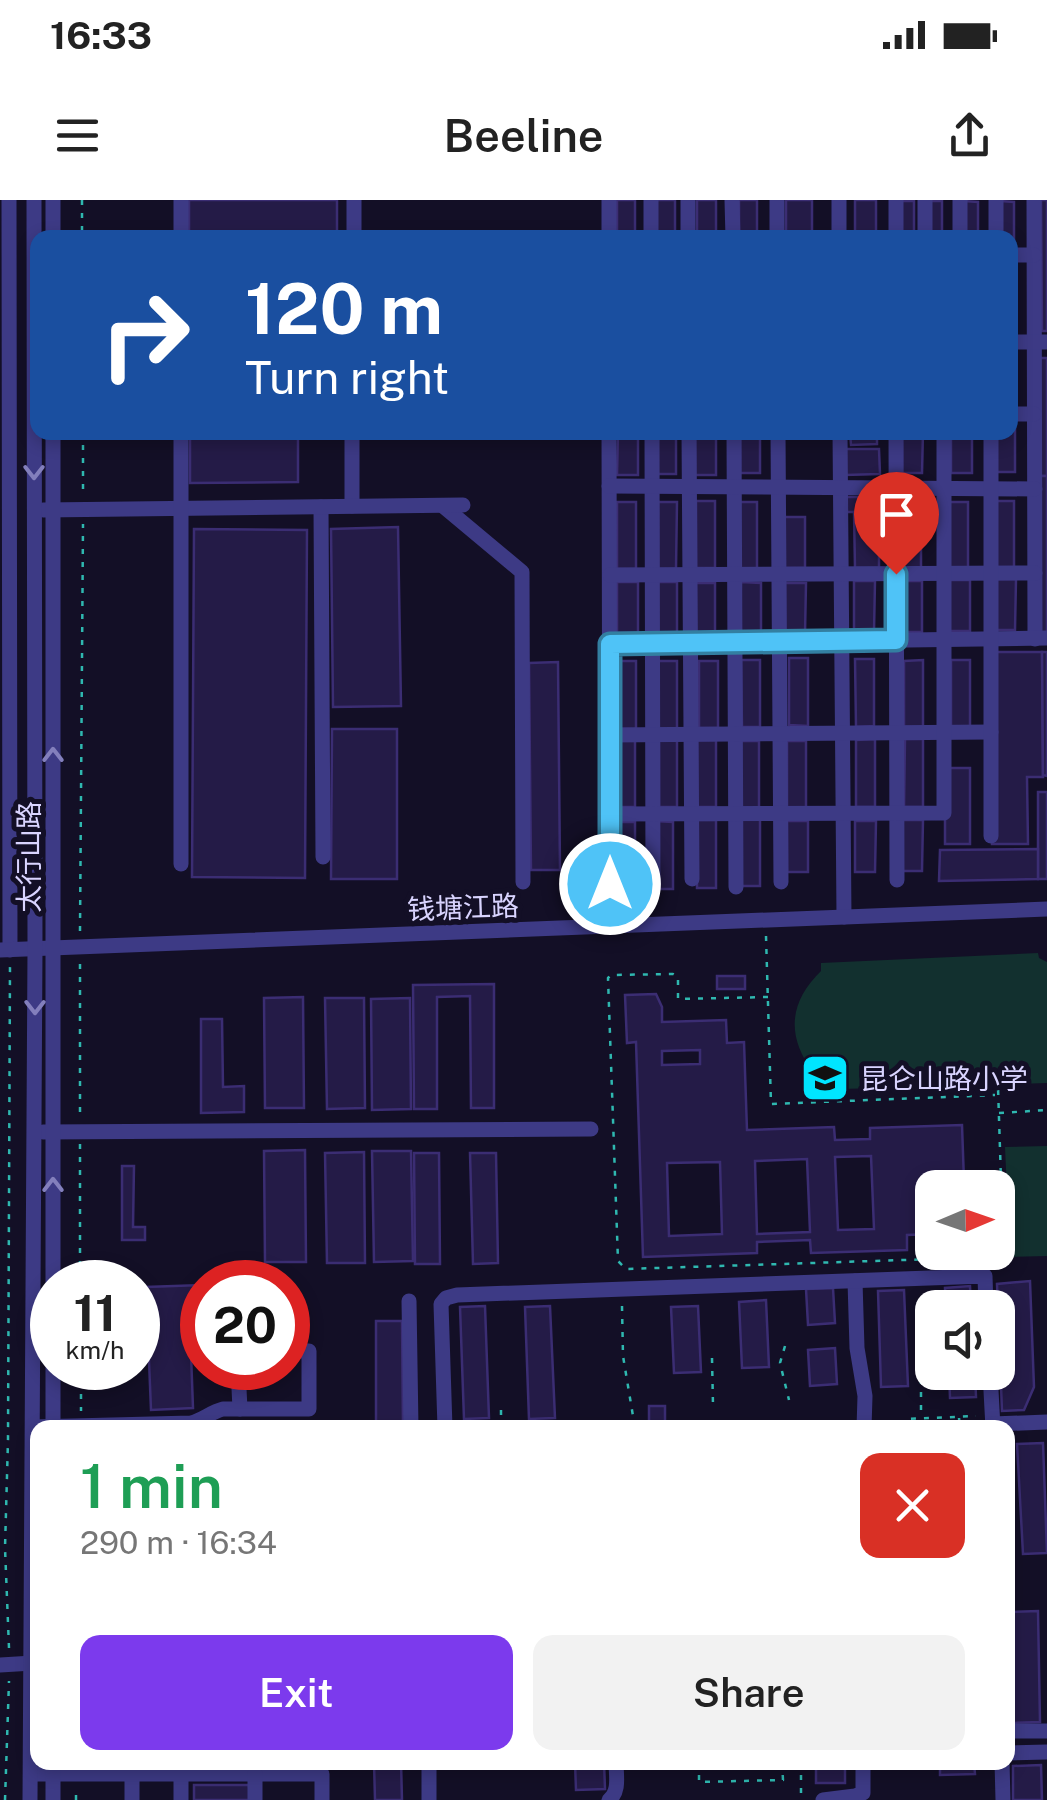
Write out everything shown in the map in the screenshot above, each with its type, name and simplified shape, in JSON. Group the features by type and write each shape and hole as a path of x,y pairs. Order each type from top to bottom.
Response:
{"street":[{"path":"5,950 9,778 5,743 9,200"},
{"name":"太行山路","path":"34,200 34,230"},
{"path":"53,200 53,230"},
{"path":"181,230 182,200"},
{"path":"354,200 354,230"},
{"path":"609,200 609,230"},
{"path":"651,200 651,230"},
{"path":"688,200 688,230"},
{"path":"732,200 732,230"},
{"path":"777,200 778,230"},
{"path":"839,200 839,230"},
{"path":"896,200 896,230"},
{"path":"925,200 925,230"},
{"path":"960,200 960,230"},
{"path":"996,200 996,230"},
{"path":"610,644 1041,638 1034,573 1034,414 1041,342 1034,200"},
{"path":"1018,255 1034,255"},
{"path":"1018,414 1034,414"},
{"name":"太行山路","path":"33,1420 34,440"},
{"name":"太行山路","path":"53,440 53,1260"},
{"path":"181,440 181,864"},
{"path":"352,440 352,506"},
{"path":"610,440 610,884"},
{"path":"652,440 654,887"},
{"path":"689,440 692,880"},
{"path":"734,440 736,887"},
{"path":"778,440 781,882"},
{"path":"840,440 844,917"},
{"path":"896,440 897,880"},
{"path":"610,814 944,813 944,440"},
{"path":"991,440 991,836"},
{"path":"609,486 1034,489"},
{"path":"442,506 522,572 523,882"},
{"path":"34,510 463,506"},
{"path":"321,507 323,857"},
{"path":"610,575 1034,573"},
{"path":"610,735 991,732"},
{"path":"9,778 35,778"},
{"name":"钱塘江路","path":"5,950 1047,909"},
{"path":"34,1132 591,1130"},
{"path":"445,1420 441,1304 456,1295 985,1276 985,1290"},
{"path":"855,1281 864,1420"},
{"path":"409,1302 412,1420"},
{"path":"53,1390 53,1420"},
{"path":"239,1390 240,1409"},
{"path":"202,1420 214,1412 240,1409 309,1409 309,1390"},
{"path":"991,1390 992,1420"},
{"path":"1015,1422 1047,1422"},
{"path":"5,1665 30,1664"},
{"path":"1015,1732 1047,1731"},
{"path":"1015,1753 1047,1752"},
{"name":"太行山路","path":"30,1800 31,1770"},
{"path":"31,1774 46,1770"},
{"path":"53,1770 53,1800"},
{"path":"132,1770 132,1800"},
{"path":"181,1770 181,1800"},
{"path":"206,1770 322,1774 322,1800"},
{"path":"428,1770 429,1800"},
{"path":"609,1800 616,1790 616,1770"},
{"path":"823,1800 863,1793 864,1770"},
{"path":"1002,1770 1003,1800"},
{"path":"255,1774 255,1800"}],"path":[{"path":"82,200 82,230"},
{"path":"80,1260 82,440"},
{"path":"766,920 771,1104 998,1095"},
{"path":"5,950 5,1800"},
{"path":"768,997 678,999 678,977 674,974 612,974 608,978 618,1262 626,1269 997,1257 1003,1242 998,1088"},
{"path":"999,1112 1047,1110"},
{"path":"621,1290 623,1356 634,1420"},
{"path":"784,1346 780,1362 790,1400"},
{"path":"712,1358 714,1406"},
{"path":"80,1390 80,1420"},
{"path":"920,1390 921,1418"},
{"path":"501,1404 501,1420"},
{"path":"907,1420 959,1416 981,1420"},
{"path":"959,1416 959,1420"},
{"path":"699,1770 699,1782 783,1780 782,1770"},
{"path":"801,1770 801,1800"}],"green space":[{"path":"1038,953 1047,962 1047,1083 808,1090 807,1073 813,1072 798,1045 795,1020 802,995 821,971 821,963"},
{"path":"1047,1146 1047,1256 1015,1257 1015,1170 1006,1170 1005,1147"}],"building":[{"path":"189,200 337,200 337,230 189,230"},
{"path":"617,200 635,200 635,230 617,230"},
{"path":"656,200 675,200 675,230 656,230"},
{"path":"697,200 716,200 716,230 697,230"},
{"path":"739,200 757,200 757,230 739,230"},
{"path":"786,200 812,200 812,230 786,230"},
{"path":"855,200 876,200 876,230 855,230"},
{"path":"1041,200 1047,200 1047,331 1042,331"},
{"path":"900,201 914,201 914,230 900,230"},
{"path":"929,201 942,201 942,230 928,230"},
{"path":"964,201 978,202 978,230 964,230"},
{"path":"1001,201 1014,202 1014,230 1000,230"},
{"path":"1040,358 1047,358 1047,476 1039,476"},
{"path":"190,440 298,440 298,482 190,483"},
{"path":"618,440 638,440 638,475 617,475"},
{"path":"656,440 676,440 676,474 656,474"},
{"path":"695,440 716,440 716,475 695,475"},
{"path":"740,440 760,440 760,473 740,473"},
{"path":"851,440 877,440 877,444 851,445"},
{"path":"902,440 923,440 922,473 902,473"},
{"path":"951,440 972,440 972,473 951,473"},
{"path":"994,440 1015,440 1015,472 994,472"},
{"path":"845,449 879,449 880,474 845,475"},
{"path":"1039,476 1047,476 1047,633 1038,633"},
{"path":"845,497 879,497 879,512 845,512"},
{"path":"696,501 715,501 715,568 696,568"},
{"path":"902,501 921,501 921,568 902,568"},
{"path":"995,501 1014,501 1014,569 995,569"},
{"path":"617,502 636,502 636,569 617,569"},
{"path":"658,502 677,502 676,569 658,569"},
{"path":"739,502 757,502 757,569 738,569"},
{"path":"949,502 968,502 968,570 949,570"},
{"path":"854,512 879,512 879,568 855,568"},
{"path":"784,517 805,517 805,568 784,568"},
{"path":"398,527 401,706 333,707 331,529"},
{"path":"194,529 307,530 305,878 192,877"},
{"path":"995,579 1016,579 1015,630 995,630"},
{"path":"949,580 970,580 970,631 949,631"},
{"path":"854,581 875,581 874,632 854,632"},
{"path":"902,581 922,581 922,632 901,632"},
{"path":"617,582 638,582 638,633 617,633"},
{"path":"656,582 677,582 677,633 656,633"},
{"path":"741,582 761,583 761,633 740,633"},
{"path":"694,583 715,583 715,634 694,634"},
{"path":"785,583 806,583 805,634 785,634"},
{"path":"992,652 1042,652 1043,777 1027,777 1028,844 992,844"},
{"path":"1042,652 1047,652 1047,776 1043,775"},
{"path":"789,658 808,658 808,726 789,725"},
{"path":"855,659 874,659 874,726 856,727"},
{"path":"741,660 760,660 760,727 742,727"},
{"path":"923,660 923,728 904,728 904,661"},
{"path":"951,660 970,660 970,727 951,727"},
{"path":"617,661 636,661 636,729 618,729"},
{"path":"658,661 677,661 677,728 658,729"},
{"path":"699,661 718,661 718,728 699,728"},
{"path":"558,662 560,870 531,870 529,663"},
{"path":"332,729 397,729 397,879 331,879"},
{"path":"616,739 635,739 635,807 616,807"},
{"path":"875,739 875,807 856,807 856,740"},
{"path":"905,739 923,739 923,807 904,807"},
{"path":"659,740 677,740 677,807 659,807"},
{"path":"697,740 716,740 716,807 697,807"},
{"path":"740,741 759,741 759,808 740,808"},
{"path":"787,741 806,741 806,809 787,809"},
{"path":"945,768 970,768 970,844 945,844"},
{"path":"1038,792 1047,792 1047,879 1038,879"},
{"path":"741,819 760,819 760,886 741,886"},
{"path":"697,820 716,820 716,888 697,888"},
{"path":"902,820 923,820 922,871 902,871"},
{"path":"654,821 673,822 673,889 654,889"},
{"path":"787,821 808,821 808,872 787,872"},
{"path":"855,821 876,821 875,872 855,872"},
{"path":"616,822 635,822 635,890 616,890"},
{"path":"1038,849 1038,879 939,881 940,850"},
{"path":"717,976 745,976 745,989 717,989"},
{"path":"494,984 494,1108 471,1108 470,996 437,997 437,1109 414,1109 413,985"},
{"path":"656,994 662,1007 662,1022 726,1020 727,1043 744,1042 747,1130 834,1127 835,1140 870,1139 870,1128 962,1125 964,1170 915,1170 915,1235 907,1235 907,1250 811,1253 810,1240 757,1242 757,1253 643,1257 636,1042 627,1043 625,995","holes":["700,1050 700,1064 662,1065 662,1051","871,1156 874,1229 838,1230 835,1157","807,1159 810,1232 757,1234 755,1161","720,1162 722,1234 669,1236 667,1163"]},
{"path":"303,997 304,1108 265,1108 264,998"},
{"path":"325,998 364,998 365,1108 327,1109"},
{"path":"410,998 411,1109 372,1110 371,999"},
{"path":"201,1019 222,1019 223,1087 244,1086 244,1112 201,1113"},
{"path":"305,1150 306,1260 265,1260 264,1151"},
{"path":"372,1151 411,1151 413,1261 374,1262"},
{"path":"364,1152 365,1263 327,1263 325,1153"},
{"path":"414,1153 439,1153 440,1264 415,1264"},
{"path":"470,1153 496,1153 498,1263 473,1264"},
{"path":"122,1166 134,1166 133,1227 145,1227 145,1240 122,1240"},
{"path":"1030,1281 1034,1387 1024,1410 1002,1411 1001,1390 1015,1390 1015,1290 997,1290 997,1284"},
{"path":"160,1286 180,1286 180,1390 192,1390 193,1408 151,1410 150,1390 160,1390"},
{"path":"970,1286 970,1290 945,1290"},
{"path":"833,1288 835,1323 808,1325 806,1289"},
{"path":"904,1290 908,1386 881,1387 878,1291"},
{"path":"766,1300 769,1367 742,1368 739,1302"},
{"path":"485,1306 489,1418 464,1419 460,1307"},
{"path":"550,1306 555,1418 529,1419 525,1307"},
{"path":"698,1306 701,1372 674,1373 671,1307"},
{"path":"376,1321 402,1321 403,1420 376,1420"},
{"path":"835,1348 837,1384 810,1386 808,1350"},
{"path":"950,1390 976,1390 976,1397 950,1398"},
{"path":"649,1406 665,1406 665,1420 649,1420"},
{"path":"1043,1443 1047,1553 1023,1554 1017,1444"},
{"path":"1038,1611 1040,1722 1015,1723 1015,1612"},
{"path":"1041,1765 1042,1800 1013,1800 1015,1766"},
{"path":"374,1770 401,1770 402,1800 375,1800"},
{"path":"575,1770 604,1770 605,1789 576,1790"},
{"path":"816,1770 845,1770 845,1783 816,1783"},
{"path":"940,1770 975,1770 975,1774 940,1775"},
{"path":"194,1785 249,1785 250,1800 194,1800"}],"place":[{"name":"昆仑山路小学","path":"825,1078"}],"route":[{"path":"610,884 610,644 896,640 896,574"}]}
